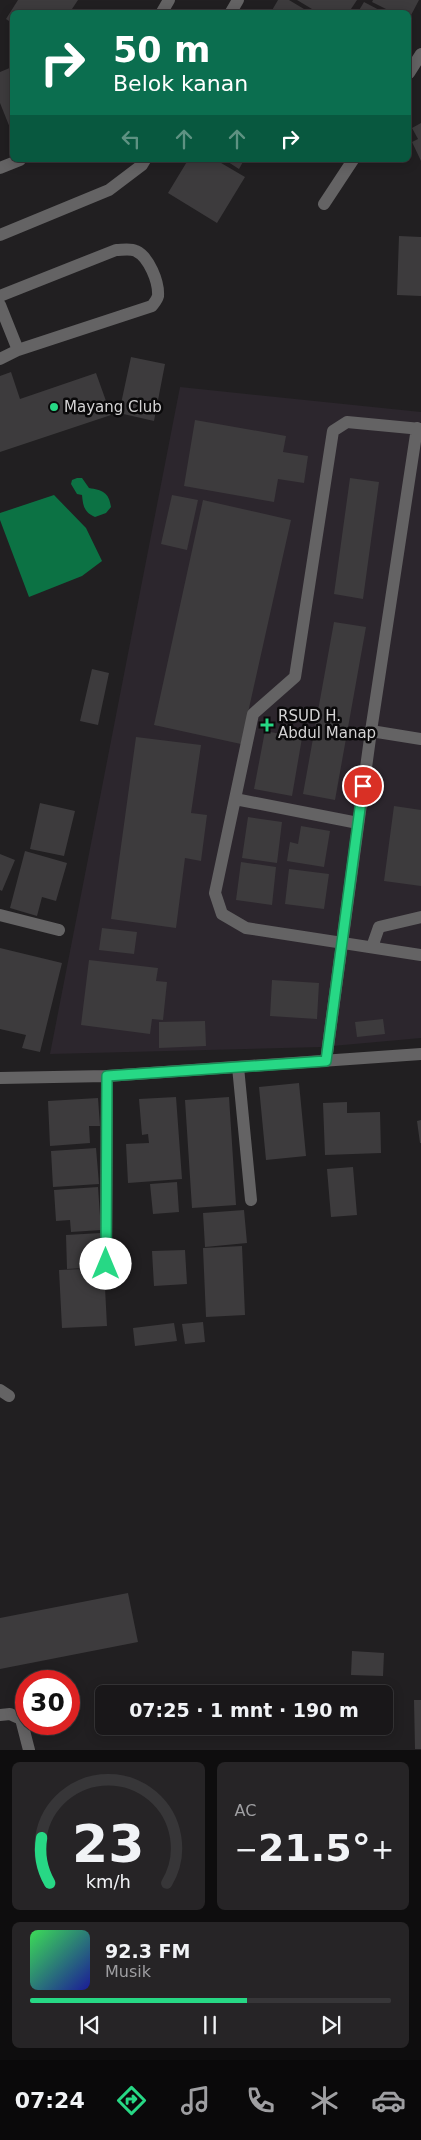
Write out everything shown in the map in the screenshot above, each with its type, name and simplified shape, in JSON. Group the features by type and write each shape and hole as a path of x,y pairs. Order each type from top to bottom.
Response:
{"street":[{"path":"411,70 421,55"},
{"path":"0,168 15,162"},
{"path":"0,235 109,190 144,162"},
{"path":"324,204 352,162"},
{"path":"0,296 116,250 124,249 136,251 149,263 157,285 158,298 152,306 18,350 0,359"},
{"path":"0,305 18,350"},
{"path":"326,1061 341,941 371,731 419,429 347,422 333,431 295,677 253,714 215,893 222,914 246,928 341,941 421,955"},
{"path":"371,731 421,739"},
{"path":"235,799 358,822"},
{"path":"0,915 59,930"},
{"path":"372,947 379,927 421,917"},
{"path":"0,1078 107,1076 421,1054"},
{"path":"238,1067 250,1200"},
{"path":"106,1264 107,1076"},
{"path":"0,1715 10,1714 21,1719 29,1750"}],"shaded area":[{"name":"RSUD H. Abdul Manap","path":"180,387 421,412 421,1038 321,1047 50,1054"},
{"path":"82,478 89,488 101,491 107,495 111,507 106,513 95,517 86,511 82,495 77,494 71,484 72,480"},
{"path":"54,495 86,528 102,561 82,576 29,597 0,520 0,513"}],"building":[{"path":"18,0 78,0 71,10 12,10"},
{"path":"278,0 289,0 306,10 272,10"},
{"path":"297,0 357,0 350,10 314,10"},
{"path":"373,0 419,0 411,15 411,10 388,10 372,2"},
{"path":"364,2 379,10 359,10"},
{"path":"10,13 10,22 6,19"},
{"path":"10,68 10,128 0,103 0,72"},
{"path":"421,123 421,161 412,142 418,139 412,128"},
{"path":"187,162 219,162 245,177 217,223 168,193"},
{"path":"228,162 243,162 239,169"},
{"path":"399,236 421,237 421,296 397,295"},
{"path":"131,357 165,364 154,421 119,413"},
{"name":"Mayang Club","path":"11,372 20,399 96,373 111,415 0,452 0,376"},
{"path":"195,420 286,436 283,452 308,456 304,483 278,479 274,502 184,486"},
{"path":"350,478 379,482 363,599 334,594"},
{"path":"172,495 198,500 187,550 161,544"},
{"path":"203,500 291,520 241,744 154,725"},
{"path":"334,622 366,627 335,800 303,794"},
{"path":"92,669 109,673 98,725 80,721"},
{"path":"265,731 302,738 292,796 254,789"},
{"path":"136,737 201,745 191,813 207,815 201,861 185,858 176,928 111,919"},
{"path":"40,803 75,811 64,856 30,849"},
{"path":"394,806 421,810 421,886 384,881"},
{"path":"248,817 282,822 277,863 242,858"},
{"path":"301,826 330,831 324,867 287,861 290,842 298,844"},
{"path":"25,851 67,863 56,901 42,897 37,916 10,908"},
{"path":"0,854 15,860 2,891 0,890"},
{"path":"241,862 276,867 272,905 236,900"},
{"path":"289,869 329,874 324,909 285,904"},
{"path":"102,928 137,932 134,954 99,950"},
{"path":"0,948 62,963 40,1052 22,1048 26,1035 0,1029"},
{"path":"89,960 158,968 156,981 167,982 163,1020 152,1019 150,1034 81,1025"},
{"path":"272,980 319,983 317,1019 270,1016"},
{"path":"383,1019 385,1034 357,1037 355,1022"},
{"path":"205,1021 206,1046 159,1048 159,1022"},
{"path":"299,1083 306,1156 266,1160 259,1087"},
{"path":"176,1097 182,1179 128,1183 126,1144 149,1143 148,1134 142,1135 139,1099"},
{"path":"229,1097 236,1205 192,1208 185,1100"},
{"path":"98,1098 100,1126 89,1126 90,1143 50,1146 48,1101"},
{"path":"347,1102 347,1113 380,1112 381,1153 325,1155 323,1103"},
{"path":"421,1120 421,1143 420,1143 417,1121"},
{"path":"96,1148 99,1184 53,1187 51,1151"},
{"path":"353,1167 357,1215 331,1217 327,1169"},
{"path":"177,1182 179,1212 153,1214 150,1184"},
{"path":"98,1187 101,1230 71,1232 70,1220 56,1221 54,1190"},
{"path":"244,1210 247,1243 205,1247 203,1213"},
{"path":"101,1233 103,1267 67,1269 66,1235"},
{"path":"242,1246 245,1315 206,1317 203,1248"},
{"path":"185,1250 187,1284 154,1286 152,1251"},
{"path":"104,1268 107,1326 62,1328 59,1270"},
{"path":"203,1322 205,1342 185,1344 182,1324"},
{"path":"174,1323 177,1341 135,1346 133,1328"},
{"path":"128,1593 138,1642 0,1669 0,1618"},
{"path":"352,1651 384,1653 383,1676 351,1675"},
{"path":"414,1700 421,1700 421,1749 415,1749"}],"place":[{"name":"Mayang Club","path":"54,407"},
{"name":"RSUD H. Abdul Manap","path":"267,725"}],"route":[{"path":"106,1264 107,1076 326,1061 363,786"}]}
